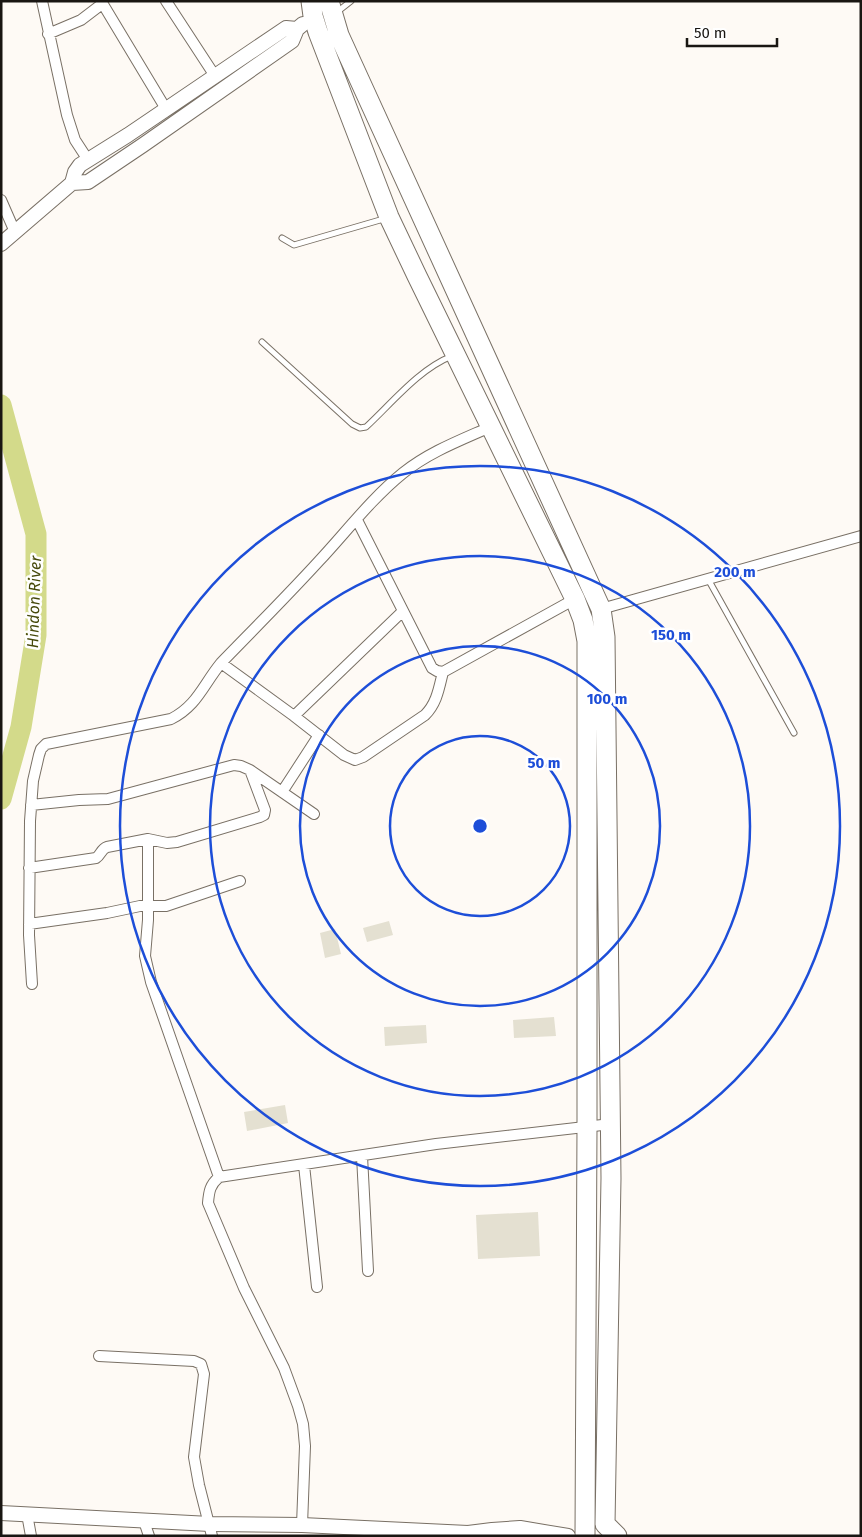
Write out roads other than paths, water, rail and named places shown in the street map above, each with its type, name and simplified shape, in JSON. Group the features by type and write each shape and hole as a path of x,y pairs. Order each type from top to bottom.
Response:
{"highway":[{"path":"331,7 347,53 602,610 605,637 611,1198 605,1524 618,1536"},
{"path":"312,9 389,217 575,599 583,620 587,641 588,1126 585,1536"}],"street":[{"path":"42,1 66,115 75,140 88,160"},
{"path":"166,1 215,76"},
{"path":"48,34 81,20 102,3 166,109"},
{"path":"72,183 88,182 292,41 297,29 312,9 331,7"},
{"path":"1,244 72,183 80,165 286,28 297,29"},
{"path":"1,200 15,232"},
{"path":"32,984 29,924 31,805 38,755 41,749 46,744 171,719 183,713 192,705 210,676 221,663 298,584 383,491 409,468 439,450 490,427"},
{"path":"356,520 432,668 437,671 443,672 575,599"},
{"path":"602,610 861,536"},
{"path":"294,716 403,611"},
{"path":"221,663 349,759 355,760 363,757 425,715 432,708 439,691 443,672"},
{"path":"282,792 318,735"},
{"path":"31,805 108,799 234,765 250,770 314,814"},
{"path":"29,868 96,858 107,846 148,839 167,843 178,842 260,817 264,815 265,810 250,770"},
{"path":"148,839 148,906 145,956 151,982 219,1177"},
{"path":"29,924 148,906 166,906 240,881"},
{"path":"302,1525 306,1446 303,1424 284,1368 244,1288 208,1203 209,1190 212,1183 219,1177 436,1144 610,1124"},
{"path":"362,1156 368,1271"},
{"path":"304,1165 317,1287"},
{"path":"99,1356 201,1364 204,1374 194,1457 199,1486 211,1530"},
{"path":"1,1513 144,1520 211,1530 302,1525 343,1532 468,1534 498,1533 520,1528 568,1536"},
{"path":"23,1514 31,1536"},
{"path":"144,1520 149,1536"}],"lane":[{"path":"331,7 351,1"},
{"path":"282,238 294,245 389,217"},
{"path":"262,342 352,424 360,428 366,427 429,368 441,360 455,355"},
{"path":"708,579 794,734"}],"waterway":[{"name":"Hindon River","path":"1,405 36,534 36,635 21,727 1,799"}]}
